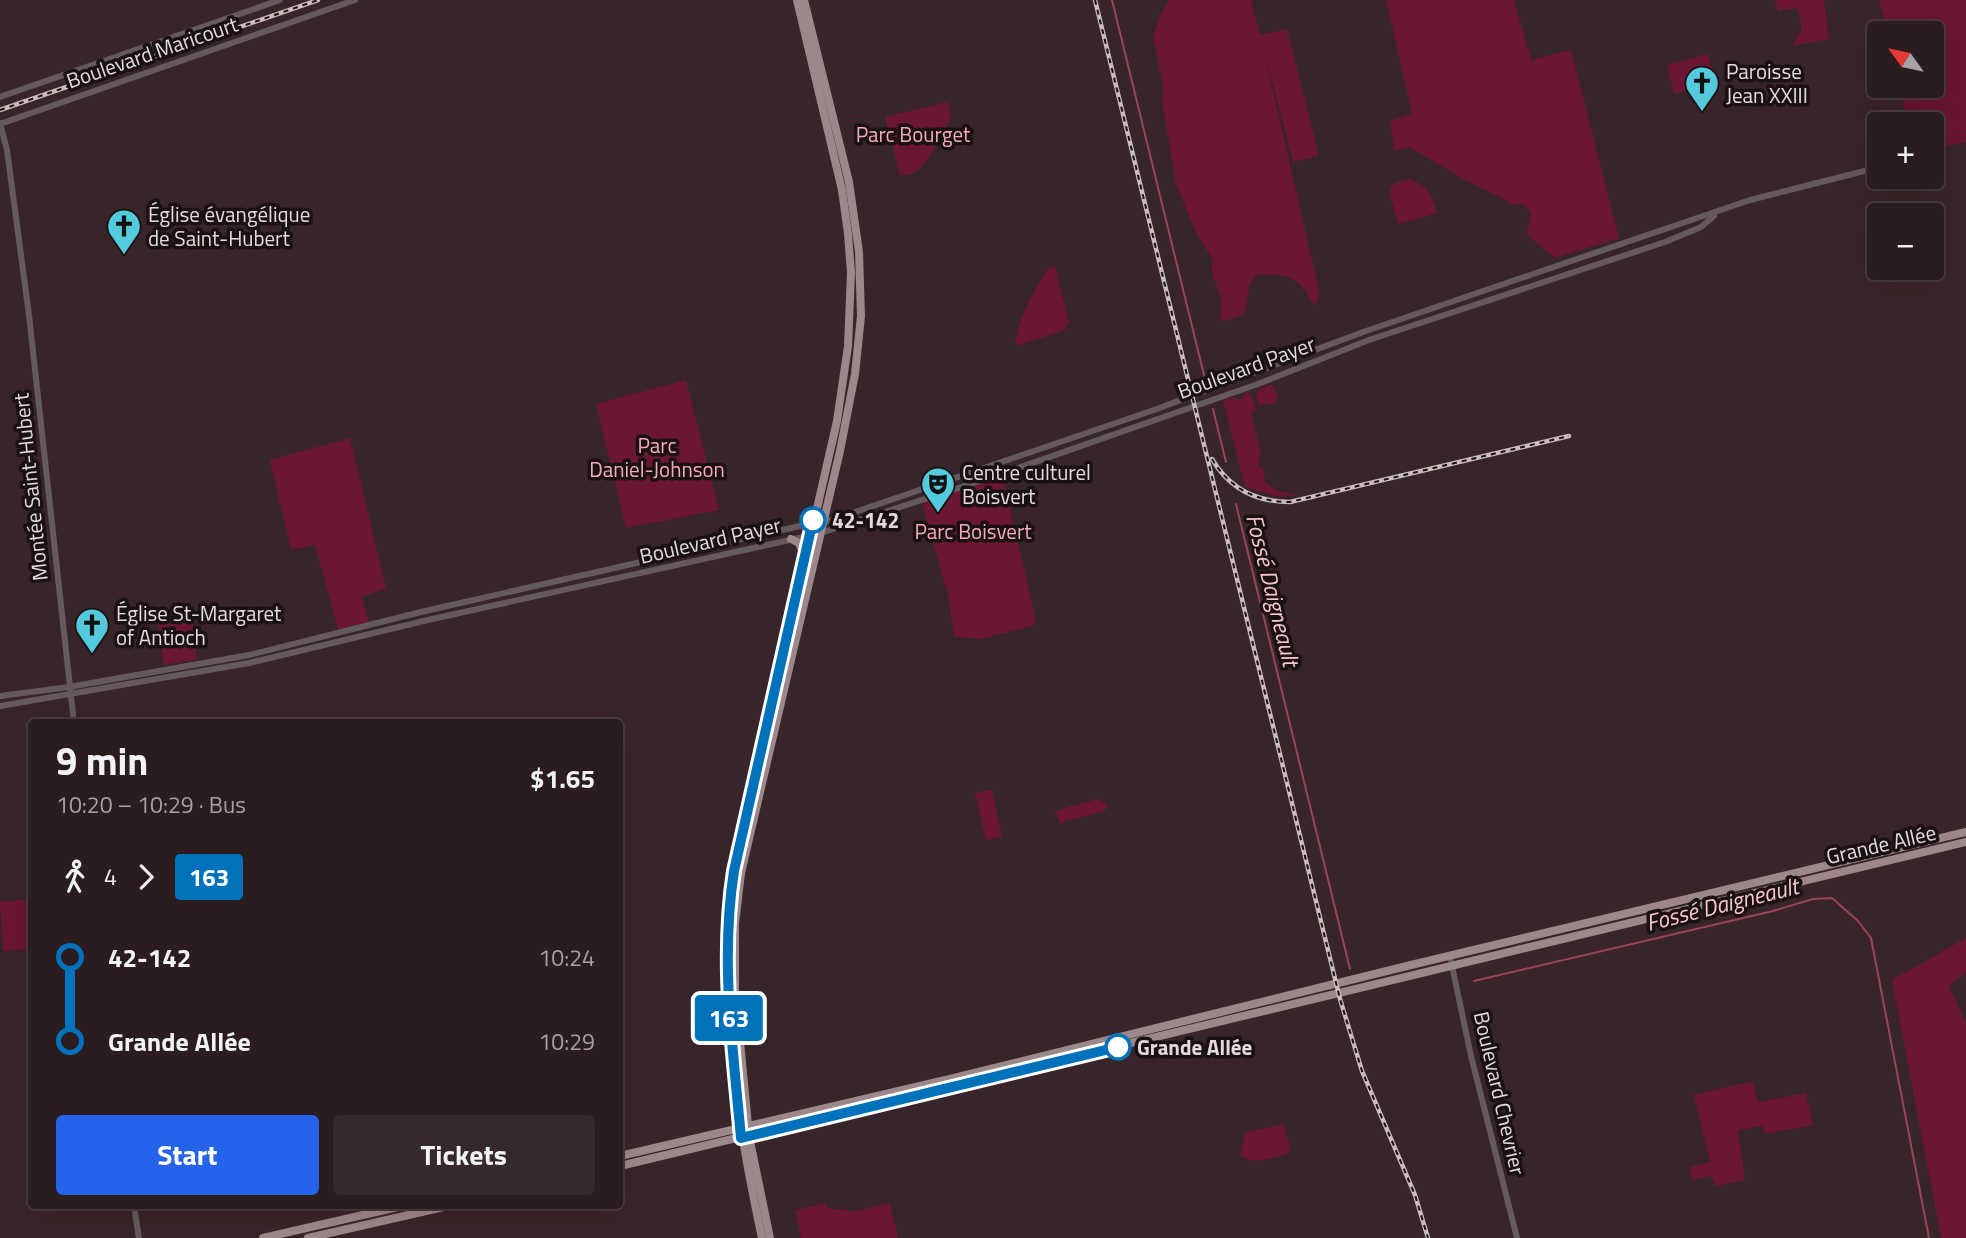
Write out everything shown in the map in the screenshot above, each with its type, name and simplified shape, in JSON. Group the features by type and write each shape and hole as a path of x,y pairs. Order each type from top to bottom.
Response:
{"main road":[{"path":"794,631 809,536 846,372 851,273 842,190 797,0"},
{"path":"762,1238 745,1132 726,967 728,906 734,871 821,533 855,374 861,316 859,252 849,182 804,0"},
{"path":"791,539 799,544 805,559"},
{"name":"Grande Allée","path":"623,1165 955,1078 1966,832"},
{"name":"Grande Allée","path":"623,1155 745,1132 1966,842"},
{"path":"745,1132 770,1238"},
{"path":"263,1238 389,1209"},
{"path":"308,1238 436,1209"}],"street":[{"path":"0,97 280,0"},
{"name":"Boulevard Maricourt","path":"0,124 355,0"},
{"name":"Montée Saint-Hubert","path":"0,124 7,150 29,315 73,719"},
{"name":"Boulevard Payer","path":"0,696 249,656 425,611 823,523 1145,413 1366,331 1798,186 1867,170"},
{"name":"Boulevard Payer","path":"0,706 249,663 428,620 821,533 1258,384 1369,340 1665,242 1702,227 1718,212"},
{"path":"1145,413 1148,422"},
{"path":"868,509 871,518"},
{"name":"Boulevard Chevrier","path":"1449,956 1517,1238"},
{"path":"134,1209 139,1238"}],"green space":[{"path":"1170,0 1251,0 1260,35 1287,29 1319,156 1293,162 1263,47 1320,295 1314,306 1303,288 1292,279 1277,275 1256,275 1249,286 1246,310 1239,316 1221,320 1221,298 1213,275 1213,260 1196,233 1176,184 1163,107 1162,81 1153,37 1160,15"},
{"path":"1386,0 1514,0 1531,60 1571,50 1619,238 1555,258 1527,235 1531,212 1522,204 1511,205 1409,147 1394,151 1390,121 1412,114"},
{"path":"1775,0 1824,0 1829,39 1792,46 1802,30 1798,8 1778,11"},
{"path":"1879,0 1966,0 1966,142 1944,147 1944,112 1905,112 1902,98 1944,98 1944,21 1884,21"},
{"path":"1708,54 1716,84 1674,94 1667,65"},
{"name":"Parc Bourget","path":"948,102 951,118 929,157 912,174 900,175 885,117"},
{"path":"1410,179 1428,192 1437,213 1398,224 1390,194 1391,187 1397,182"},
{"path":"1049,267 1055,267 1069,322 1065,330 1019,345 1015,343 1024,313"},
{"name":"Parc Daniel-Johnson","path":"686,380 719,510 626,528 596,404"},
{"path":"1271,384 1278,396 1275,403 1259,406 1256,394 1258,390"},
{"path":"1248,392 1256,410 1251,413 1261,454 1258,466 1263,468 1265,482 1277,491 1300,495 1278,497 1245,487 1223,400 1234,397 1238,400 1244,398"},
{"path":"350,438 386,588 362,597 369,622 338,629 315,545 291,550 270,460"},
{"name":"Parc Boisvert","path":"1002,476 1036,620 1033,626 981,639 954,637 949,599 922,503"},
{"path":"192,619 197,659 164,665 158,625"},
{"path":"992,790 1002,837 986,840 975,793"},
{"path":"1097,799 1107,804 1105,811 1060,823 1055,811"},
{"path":"28,899 28,949 3,951 0,902"},
{"path":"1966,938 1966,972 1949,986 1966,1024 1966,1238 1941,1238 1892,980"},
{"path":"1753,1081 1758,1102 1806,1093 1813,1125 1765,1134 1762,1126 1738,1130 1745,1180 1715,1186 1711,1176 1692,1180 1689,1167 1710,1162 1694,1095"},
{"path":"1284,1124 1290,1147 1287,1154 1257,1161 1245,1159 1240,1155 1245,1133"},
{"path":"826,1203 827,1208 855,1211 890,1203 898,1238 801,1238 795,1210"}],"waterway":[{"name":"Fossé Daigneault","path":"1112,0 1205,379"},
{"name":"Fossé Daigneault","path":"1213,409 1226,462"},
{"name":"Fossé Daigneault","path":"1236,504 1350,969"},
{"name":"Fossé Daigneault","path":"1474,981 1773,911 1813,899 1832,898 1858,921 1871,938 1929,1238"}],"railway":[{"path":"0,110 318,0"},
{"path":"1095,0 1340,999 1362,1071 1415,1195 1428,1238"},
{"path":"1212,459 1227,478 1245,491 1266,499 1290,502 1569,436"}],"bus line":[{"name":"163","path":"813,520 728,906 726,967 741,1138 1118,1047"}],"place":[{"name":"Paroisse Jean XXIII","path":"1702,113"},
{"name":"Église évangélique de Saint-Hubert","path":"124,256"},
{"name":"Centre culturel Boisvert","path":"938,514"},
{"name":"42-142","path":"813,520"},
{"name":"Église St-Margaret of Antioch","path":"92,655"},
{"name":"Grande Allée","path":"1118,1047"}]}
